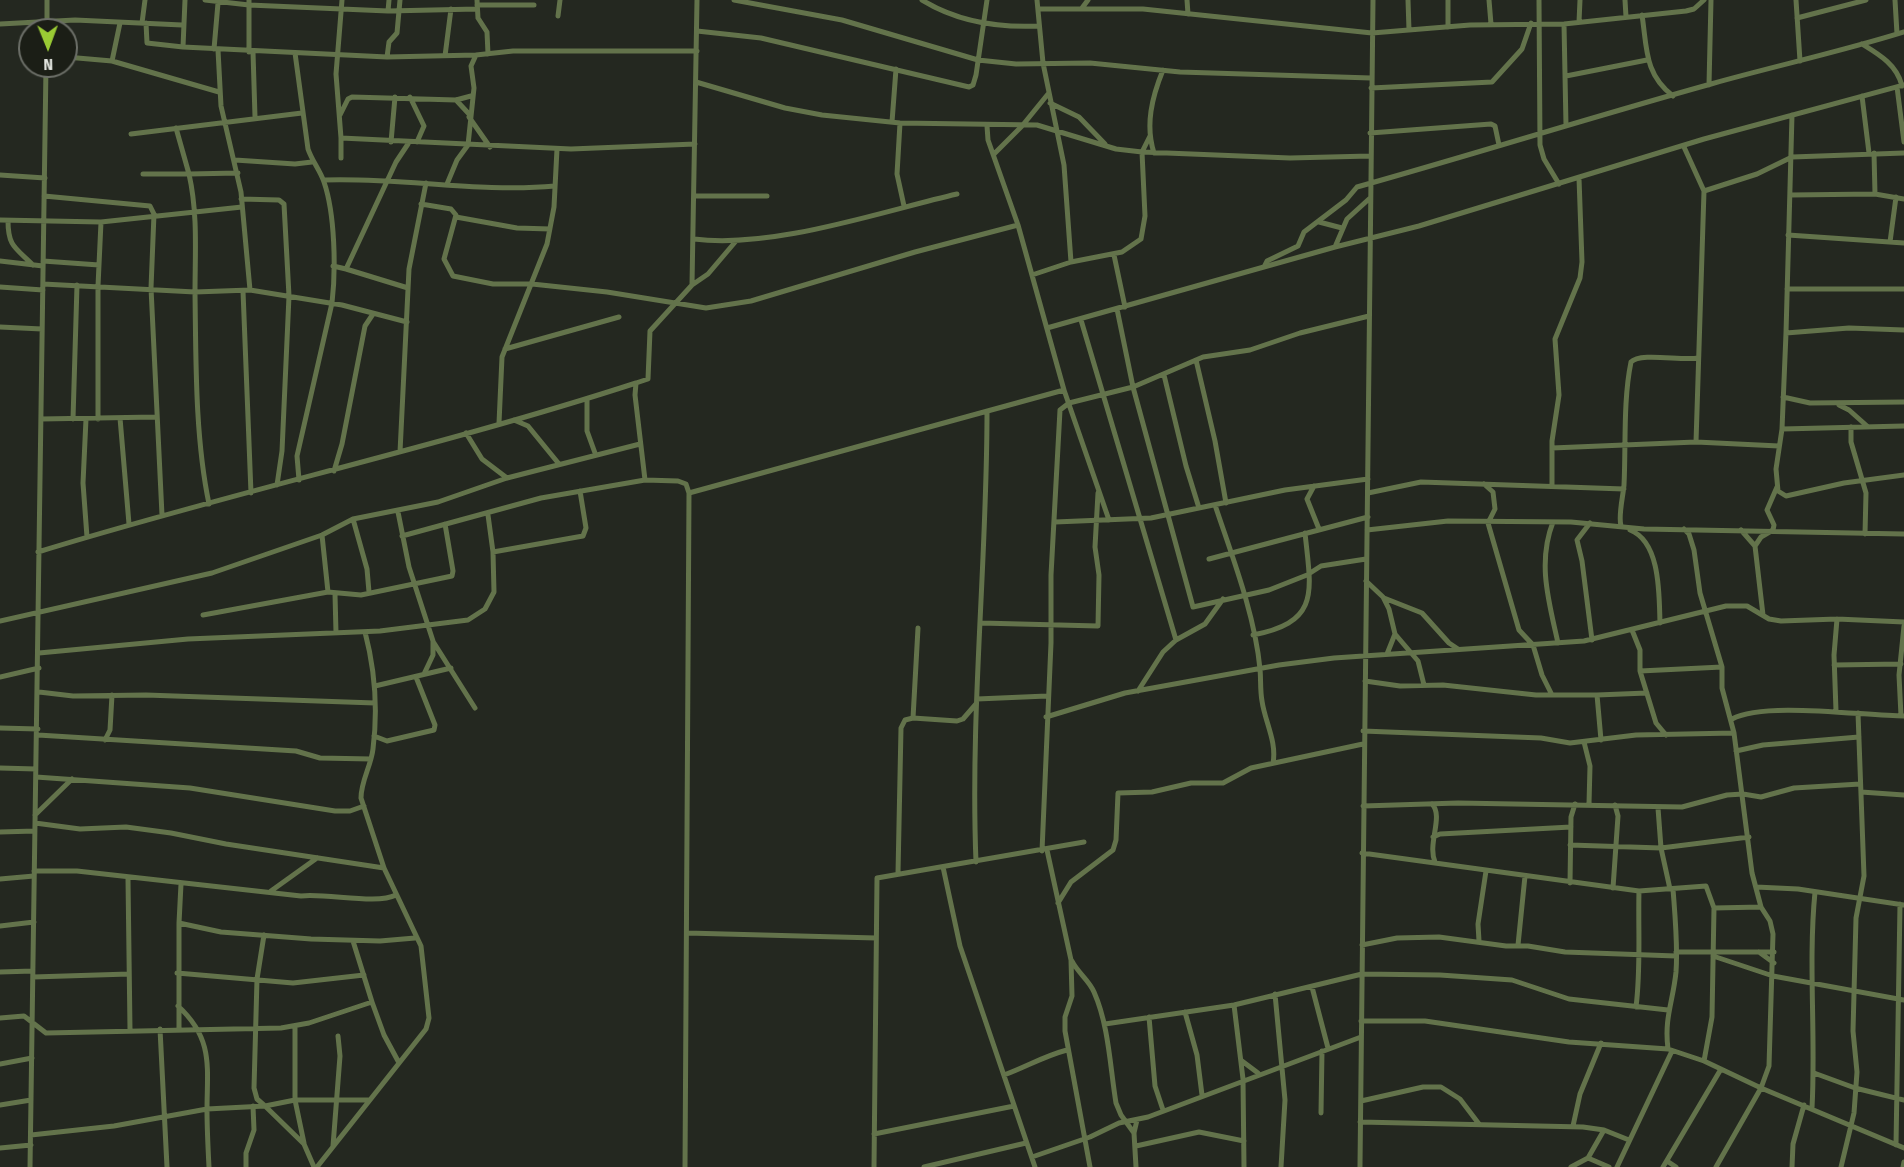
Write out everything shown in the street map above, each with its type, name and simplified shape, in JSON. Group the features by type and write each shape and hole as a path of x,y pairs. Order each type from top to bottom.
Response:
{"street":[{"path":"47,0 47,18"},
{"path":"145,0 144,23 147,43 183,47 387,57 476,55 513,51 697,51"},
{"path":"183,47 182,25 185,0"},
{"path":"206,0 218,3 388,11 451,9 498,2 534,5"},
{"path":"341,158 336,87 342,0"},
{"path":"388,11 389,0"},
{"path":"387,57 389,42 397,33 400,0"},
{"path":"558,16 560,0"},
{"path":"692,285 698,0"},
{"path":"734,0 842,20 978,60 1016,64 1090,63 1163,70 1371,78"},
{"path":"698,31 760,38 969,87 973,86 986,24 987,0"},
{"path":"1037,0 1048,94 1064,165 1071,262"},
{"path":"1082,8 1088,0"},
{"path":"1187,0 1188,14"},
{"path":"1360,1167 1372,0"},
{"path":"1408,0 1409,30"},
{"path":"1448,0 1448,27"},
{"path":"1489,0 1491,24"},
{"path":"1539,0 1539,133 1544,159 1560,183"},
{"path":"1579,22 1580,0"},
{"path":"1625,0 1626,17"},
{"path":"1038,9 1143,9 1372,33 1491,24 1564,24 1686,11 1694,9 1704,0"},
{"path":"1709,85 1712,0"},
{"path":"1796,0 1800,61"},
{"path":"1797,18 1866,0"},
{"path":"1895,0 1897,34"},
{"path":"926,1 986,24 1040,26"},
{"path":"218,3 216,49 219,92 242,199 250,290"},
{"path":"249,3 255,117"},
{"path":"477,5 479,24 487,32 488,54"},
{"path":"445,56 451,9"},
{"path":"1642,15 1647,60 1654,78 1673,96"},
{"path":"78,22 182,25"},
{"path":"0,24 18,23"},
{"path":"112,61 120,23"},
{"path":"1371,88 1492,82 1522,49 1530,23"},
{"path":"1564,24 1566,126"},
{"path":"1264,267 1267,261 1298,246 1304,232 1319,222 1354,189 1539,133 1904,32"},
{"path":"1862,44 1882,56 1899,74 1904,142"},
{"path":"295,53 302,113 312,162 324,180 330,210 333,266 332,303 297,456 299,480"},
{"path":"447,184 457,160 468,145 469,116 474,84 471,66 476,55"},
{"path":"78,58 112,61 219,92"},
{"path":"1566,76 1647,60"},
{"path":"892,122 896,69"},
{"path":"1154,153 1150,136 1152,102 1163,70"},
{"path":"30,1167 34,831 39,692 38,552 46,78"},
{"path":"696,82 785,108 900,123 1037,125 1109,147 1142,152 1290,158 1370,156"},
{"path":"1047,328 1335,247 1419,226 1792,115 1901,86"},
{"path":"994,154 1022,126 1048,94"},
{"path":"339,117 350,97 456,100 471,96"},
{"path":"1862,96 1875,194"},
{"path":"391,142 395,97"},
{"path":"410,97 424,126 417,142"},
{"path":"456,100 490,147"},
{"path":"1050,103 1078,117 1109,147"},
{"path":"131,134 302,113"},
{"path":"1792,115 1782,429 1776,469 1780,494 1786,496 1904,474"},
{"path":"900,123 897,174 904,206"},
{"path":"1370,133 1491,124 1495,126 1499,145"},
{"path":"987,126 1018,225 1064,390 1109,520"},
{"path":"176,128 189,174 196,211 195,292 202,456 209,504"},
{"path":"1032,275 1071,262 1114,255 1134,246 1143,236 1145,216 1142,152 1150,136"},
{"path":"341,138 408,144 417,142 557,149 695,144"},
{"path":"346,269 396,162 408,144"},
{"path":"1684,147 1704,191 1696,442"},
{"path":"499,423 502,362 505,350 532,284 550,229 557,149"},
{"path":"1704,191 1757,174 1792,157 1904,153"},
{"path":"235,160 275,163 312,162"},
{"path":"143,174 237,173"},
{"path":"0,176 45,178"},
{"path":"1552,486 1552,448 1559,395 1555,339 1580,278 1582,262 1579,178"},
{"path":"324,180 521,188 555,186"},
{"path":"400,452 411,252 426,183"},
{"path":"694,239 736,241 812,229 957,194"},
{"path":"1790,195 1875,194 1904,199"},
{"path":"44,196 150,206 154,214 152,288 155,417 162,515"},
{"path":"694,196 767,196"},
{"path":"1890,242 1896,197"},
{"path":"242,199 284,202 289,296 282,451 277,486"},
{"path":"1335,247 1342,228 1355,210 1369,199"},
{"path":"421,204 451,209 456,217 517,228 550,229"},
{"path":"0,220 44,223 101,222 154,214 242,207"},
{"path":"456,217 444,259 452,275 493,284 532,284 706,308 751,301 880,261 1018,225"},
{"path":"8,221 8,238 13,247 33,265"},
{"path":"99,418 98,286 101,222"},
{"path":"1319,222 1342,228"},
{"path":"1788,235 1904,243"},
{"path":"38,552 129,524 334,471 648,380 650,331 692,285 708,274 736,241"},
{"path":"1114,255 1125,307"},
{"path":"0,261 33,265 99,265"},
{"path":"333,266 408,288"},
{"path":"0,287 76,285 195,292 250,290 332,303 407,322"},
{"path":"73,419 76,285"},
{"path":"1787,289 1904,289"},
{"path":"243,291 251,493"},
{"path":"1117,309 1133,387 1193,607 1242,594 1269,590 1307,575 1321,566 1366,559"},
{"path":"334,471 342,444 365,326 373,314"},
{"path":"1090,1167 1067,1050 1065,1024 1072,996 1071,960 1044,851 1046,717 1052,625 1051,575 1059,414 1069,403 1133,387 1196,360 1250,350 1300,333 1369,316"},
{"path":"505,350 619,317"},
{"path":"1081,320 1176,640"},
{"path":"0,327 42,329"},
{"path":"1786,333 1854,328 1904,330"},
{"path":"1620,526 1624,489 1623,446 1627,420 1626,384 1634,359 1645,356 1678,360 1698,358"},
{"path":"1196,360 1226,503"},
{"path":"1164,375 1183,456 1199,508"},
{"path":"636,382 635,407 645,480"},
{"path":"688,493 987,413 1064,390"},
{"path":"1783,397 1810,404 1904,402"},
{"path":"587,399 587,431 595,453"},
{"path":"1837,404 1849,410 1867,426"},
{"path":"976,862 974,760 981,623 987,413"},
{"path":"41,419 155,417"},
{"path":"120,418 129,524"},
{"path":"86,419 83,483 87,537"},
{"path":"513,419 528,426 559,464"},
{"path":"1782,429 1904,426"},
{"path":"1851,427 1851,442 1866,493 1865,534"},
{"path":"466,433 482,459 507,478"},
{"path":"1552,448 1696,442 1779,446"},
{"path":"0,621 212,573 322,535 353,519 398,512 438,502 507,478 595,453 640,444"},
{"path":"1055,522 1140,519 1314,486 1368,479"},
{"path":"402,536 488,515 541,498 645,480 678,481 686,484 688,493 685,1167"},
{"path":"1368,493 1421,482 1624,489"},
{"path":"1484,484 1493,492 1495,510 1488,523 1519,630 1533,645 1542,675 1552,695"},
{"path":"1314,486 1307,499 1319,530"},
{"path":"1773,530 1774,525 1767,510 1778,486"},
{"path":"493,552 583,536 586,528 580,491"},
{"path":"981,623 1088,627 1100,623 1096,520 1098,493"},
{"path":"1215,505 1231,553 1253,635 1260,668 1261,699 1274,746 1274,763"},
{"path":"398,512 414,583 433,642 433,655 424,674"},
{"path":"39,653 188,639 366,632 468,620 485,609 494,592 493,552 488,515"},
{"path":"1209,559 1368,517"},
{"path":"353,519 367,569 369,592"},
{"path":"1367,530 1448,521 1590,523 1684,529 1691,532 1740,529 1904,534"},
{"path":"1553,522 1545,543 1545,576 1558,643"},
{"path":"1590,523 1577,540 1582,561 1592,640"},
{"path":"203,615 328,592 335,594 369,592 452,576 445,524"},
{"path":"1620,526 1636,532 1649,548 1659,599 1660,623"},
{"path":"1740,529 1755,546 1763,615"},
{"path":"1755,546 1761,537 1773,530"},
{"path":"1691,532 1700,593 1722,667 1722,688 1732,719 1756,887 1761,907 1770,921 1774,951 1770,1060 1761,1088 1716,1167"},
{"path":"1253,635 1284,628 1299,616 1308,592 1305,533"},
{"path":"322,535 328,592"},
{"path":"1366,581 1383,597 1389,609 1395,634 1413,653 1424,685"},
{"path":"335,594 336,633"},
{"path":"1383,597 1422,613 1449,643 1460,649"},
{"path":"1138,691 1163,652 1176,640 1205,624 1222,599"},
{"path":"1046,717 1138,691 1260,668 1334,658 1366,658 1387,654 1592,640 1706,610 1738,605 1780,621 1837,619 1904,624 1899,681 1902,716 1836,711 1747,714 1732,719"},
{"path":"1836,711 1834,665 1837,619"},
{"path":"913,718 918,628"},
{"path":"1632,630 1640,650 1640,671 1658,728 1666,735"},
{"path":"295,1026 295,1100 304,1144 315,1167 333,1148 398,1061 426,1029 429,1018 423,954 384,868 364,806 362,788 371,759 375,703 375,686 366,632"},
{"path":"1387,654 1395,634"},
{"path":"433,642 452,668 475,708"},
{"path":"1834,665 1901,664"},
{"path":"1640,671 1722,667"},
{"path":"0,676 39,668"},
{"path":"375,686 452,668"},
{"path":"374,736 387,741 434,730 435,725 416,677"},
{"path":"1365,681 1400,686 1424,685 1552,695 1647,693"},
{"path":"39,692 73,696 112,695 375,703"},
{"path":"105,740 110,729 112,695"},
{"path":"1597,695 1601,740"},
{"path":"898,873 901,728 905,720 913,718 957,721 963,719 977,701 1047,696"},
{"path":"1728,709 1747,714"},
{"path":"1841,1167 1852,1126 1855,1088 1853,1031 1856,991 1856,918 1864,876 1858,713"},
{"path":"0,728 105,740 297,751 320,758 371,759"},
{"path":"1363,731 1584,742 1636,735 1734,733"},
{"path":"1736,751 1763,745 1858,737"},
{"path":"1584,742 1590,766 1589,804"},
{"path":"1058,903 1071,882 1113,850 1116,840 1118,793 1152,792 1191,783 1223,783 1251,768 1363,744"},
{"path":"0,768 36,769"},
{"path":"36,777 190,788 336,812 350,811 364,806"},
{"path":"35,815 72,779"},
{"path":"1363,806 1589,804 1682,807 1715,797 1743,794 1761,797 1794,788 1860,784"},
{"path":"1861,792 1904,795"},
{"path":"1432,804 1437,813 1432,855 1436,862"},
{"path":"1570,883 1572,810 1575,804"},
{"path":"1613,888 1618,816 1615,805"},
{"path":"1617,1167 1670,1050 1666,1021 1673,998 1676,954 1672,889 1660,848 1658,808"},
{"path":"35,823 80,829 117,827 152,830 384,868"},
{"path":"1433,837 1440,834 1571,827"},
{"path":"1434,828 1440,834"},
{"path":"0,832 34,831"},
{"path":"1570,845 1660,848 1749,837"},
{"path":"874,1167 877,878 1044,851 1084,842"},
{"path":"1362,854 1436,862 1486,871 1639,891 1706,886 1714,908 1712,1017 1704,1061"},
{"path":"1427,861 1432,855"},
{"path":"271,891 317,858"},
{"path":"943,867 960,946 1035,1167"},
{"path":"1479,941 1477,928 1486,871"},
{"path":"0,879 34,873 77,872 293,895 318,894 383,900 396,895"},
{"path":"1518,945 1525,876"},
{"path":"128,879 130,1030"},
{"path":"179,1029 177,973 181,884"},
{"path":"1756,887 1860,897 1902,904 1901,1099 1898,1107 1896,1145"},
{"path":"1636,1007 1640,975 1637,953 1639,891"},
{"path":"1812,1108 1814,982 1812,934 1815,892"},
{"path":"1714,908 1761,907"},
{"path":"0,926 34,922"},
{"path":"179,923 221,932 353,941 416,938"},
{"path":"687,933 876,938"},
{"path":"264,935 257,979 254,1092 259,1102 304,1144"},
{"path":"1362,945 1414,938 1479,941 1565,952 1713,954 1774,951"},
{"path":"353,941 384,1035 398,1061"},
{"path":"1757,951 1774,963"},
{"path":"1713,954 1773,976 1901,999"},
{"path":"1071,960 1090,983 1105,1024 1116,1103 1134,1133"},
{"path":"0,972 129,974"},
{"path":"177,973 293,983 364,975"},
{"path":"1105,1024 1234,1005 1362,974 1440,975 1512,980 1569,999 1668,1010"},
{"path":"1312,987 1325,1049 1321,1113"},
{"path":"1275,994 1284,1064 1285,1100 1281,1167"},
{"path":"0,1018 20,1015 33,1021 39,1029 46,1033 160,1029 255,1030 295,1026 372,1002"},
{"path":"1234,1005 1244,1079 1244,1167"},
{"path":"178,1006 203,1041 209,1065 208,1167"},
{"path":"1185,1011 1197,1055 1202,1095"},
{"path":"1149,1017 1155,1086 1163,1110"},
{"path":"1361,1021 1425,1021 1569,1042 1670,1050 1704,1061 1761,1088 1904,1148"},
{"path":"160,1029 167,1167"},
{"path":"33,1045 46,1033"},
{"path":"333,1148 340,1056 338,1036"},
{"path":"1032,1157 1361,1037"},
{"path":"1573,1126 1580,1094 1600,1043"},
{"path":"1004,1075 1030,1065 1042,1057 1067,1050"},
{"path":"0,1064 32,1058"},
{"path":"1241,1060 1250,1070 1260,1073"},
{"path":"1676,1167 1665,1164 1721,1070"},
{"path":"1814,1073 1855,1088 1901,1099"},
{"path":"1361,1101 1423,1087 1441,1087 1460,1099 1479,1124"},
{"path":"0,1104 31,1100"},
{"path":"31,1135 102,1128 207,1109 265,1106 295,1100 369,1100"},
{"path":"1792,1167 1793,1143 1803,1105"},
{"path":"246,1167 246,1154 254,1130 253,1106"},
{"path":"874,1134 1014,1106"},
{"path":"1898,1107 1904,1116"},
{"path":"1471,1124 1472,1116"},
{"path":"1136,1167 1134,1133 1137,1120"},
{"path":"1360,1122 1573,1126 1604,1130 1629,1140"},
{"path":"1571,1167 1588,1158 1604,1130"},
{"path":"1136,1146 1199,1132 1244,1141"},
{"path":"927,1167 1026,1143"},
{"path":"0,1148 31,1145"},
{"path":"969,1158 969,1167"},
{"path":"1588,1158 1609,1167"},
{"path":"1903,1167 1904,1162"}]}
